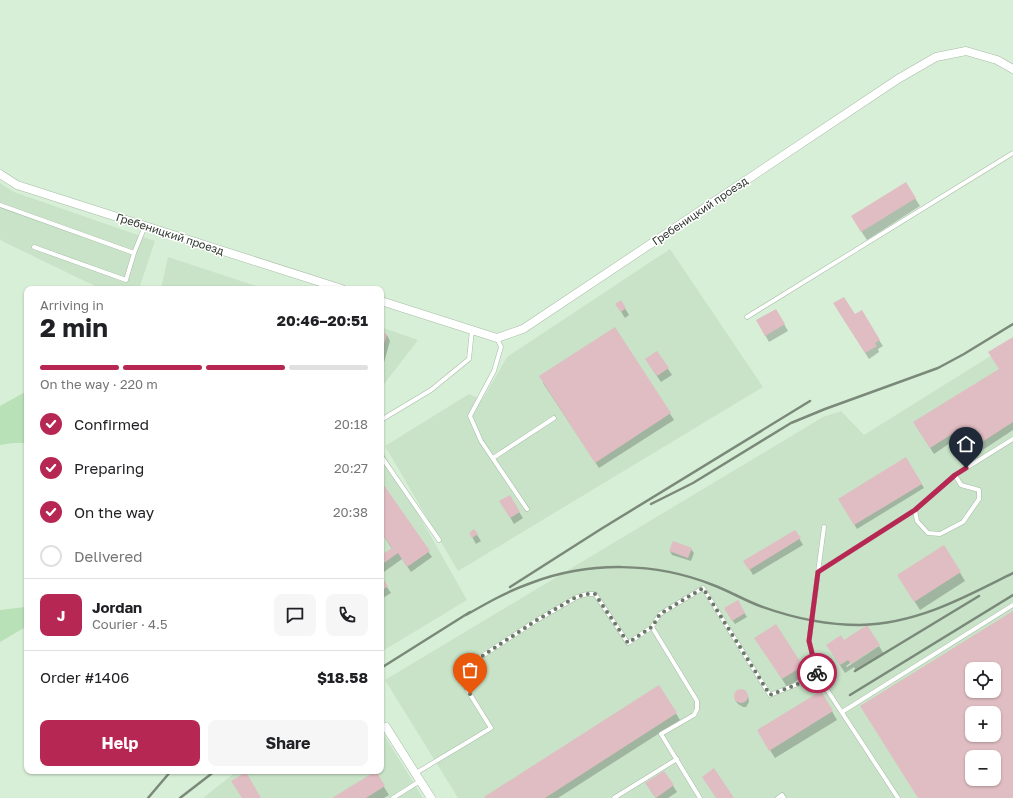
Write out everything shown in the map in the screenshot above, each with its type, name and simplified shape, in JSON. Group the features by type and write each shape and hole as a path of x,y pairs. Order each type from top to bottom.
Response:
{"street":[{"name":"Гребеницкий проезд","path":"496,338 523,329 898,79 936,57 966,51 998,60 1013,69"},
{"name":"Гребеницкий проезд","path":"0,174 17,185 333,286"},
{"path":"384,302 496,338"},
{"path":"386,727 431,798"}],"lane":[{"path":"747,317 1013,153"},
{"path":"0,205 134,254"},
{"path":"34,248 126,280 145,226"},
{"path":"384,418 431,390 469,359 472,330"},
{"path":"496,338 501,347 494,371 470,416 481,441 527,509"},
{"path":"493,458 554,418"},
{"path":"818,572 915,510 955,475 1013,439"},
{"path":"384,460 439,540"},
{"path":"915,510 917,521 928,533 940,534 963,522 979,499 979,490 961,485 955,475"},
{"path":"824,527 809,641 818,676 898,798"},
{"path":"393,798 418,777 491,728 463,683 461,676 464,668 537,620 576,597 587,594 595,594 628,643 652,627 660,614 703,588 770,695 818,676"},
{"path":"842,712 1013,604"},
{"path":"652,627 697,701 697,709 694,715 661,734 700,798"},
{"path":"614,798 676,759"},
{"path":"778,798 782,795 784,798"}],"shaded area":[{"path":"0,183 14,192 155,241 140,286 95,286 0,239"},
{"path":"670,249 763,387 458,571 385,446 469,394 482,400 507,357"},
{"path":"168,257 256,286 162,286"},
{"path":"384,328 418,340 384,384"},
{"path":"1013,342 1013,798 458,798 385,680 823,417 841,411 864,435"},
{"path":"24,393 24,443 0,445 0,406"},
{"path":"384,453 467,600 384,650"},
{"path":"24,607 24,628 0,642 0,610"},
{"path":"384,735 423,798 203,798 233,774 384,774"}],"building":[{"path":"906,182 916,198 861,232 851,216"},
{"path":"844,297 855,314 862,310 880,340 875,343 877,346 865,353 833,303"},
{"path":"621,300 626,308 621,312 615,304"},
{"path":"776,309 785,324 765,336 756,320"},
{"path":"615,327 671,413 595,463 539,376"},
{"path":"384,333 387,334 384,344"},
{"path":"1013,337 1013,422 965,453 952,434 930,448 913,422 999,369 988,352"},
{"path":"657,351 669,368 657,376 645,359"},
{"path":"906,457 922,484 854,525 838,499"},
{"path":"384,485 430,551 407,567 398,553 384,563 384,553 392,548 384,536"},
{"path":"510,495 520,512 510,518 499,501"},
{"path":"474,529 478,534 472,538 469,533"},
{"path":"795,530 801,538 749,570 743,561"},
{"path":"673,541 692,548 688,558 669,551"},
{"path":"944,545 961,572 914,602 897,575"},
{"path":"384,580 388,586 384,589"},
{"path":"738,600 745,613 732,621 724,608"},
{"path":"1013,611 1013,798 918,798 860,706"},
{"path":"776,624 803,666 782,679 754,638"},
{"path":"867,625 880,645 851,664 848,660 840,665 826,645 841,635 844,640"},
{"path":"659,685 677,713 545,798 484,797"},
{"path":"738,689 744,689 748,693 748,699 744,703 738,703 734,699 734,693"},
{"path":"821,691 833,711 769,751 757,730"},
{"path":"714,768 734,798 716,798 702,777"},
{"path":"664,771 674,785 656,798 645,783"},
{"path":"243,774 247,774 261,798 242,798 231,781"},
{"path":"371,774 378,774 385,786 366,798 332,798"}],"railway":[{"path":"651,504 693,483 791,423 938,368 1013,324"},
{"path":"510,587 601,529 810,401"},
{"path":"466,615 514,590 553,576 576,571 622,567 646,568 691,577 719,587 760,606 809,620 847,625 881,624 920,615 939,608 976,592 1013,573"},
{"path":"850,695 1013,595"},
{"path":"855,671 979,596"},
{"path":"384,666 470,612"},
{"path":"148,798 168,774"},
{"path":"180,798 211,774"}],"way so far":[{"path":"470,694 463,683 461,676 464,668 537,620 576,597 587,594 595,594 628,643 652,627 660,614 703,588 770,695 818,676 817,673"}],"route":[{"path":"817,673 809,641 818,572 915,510 955,475 966,468"}]}
